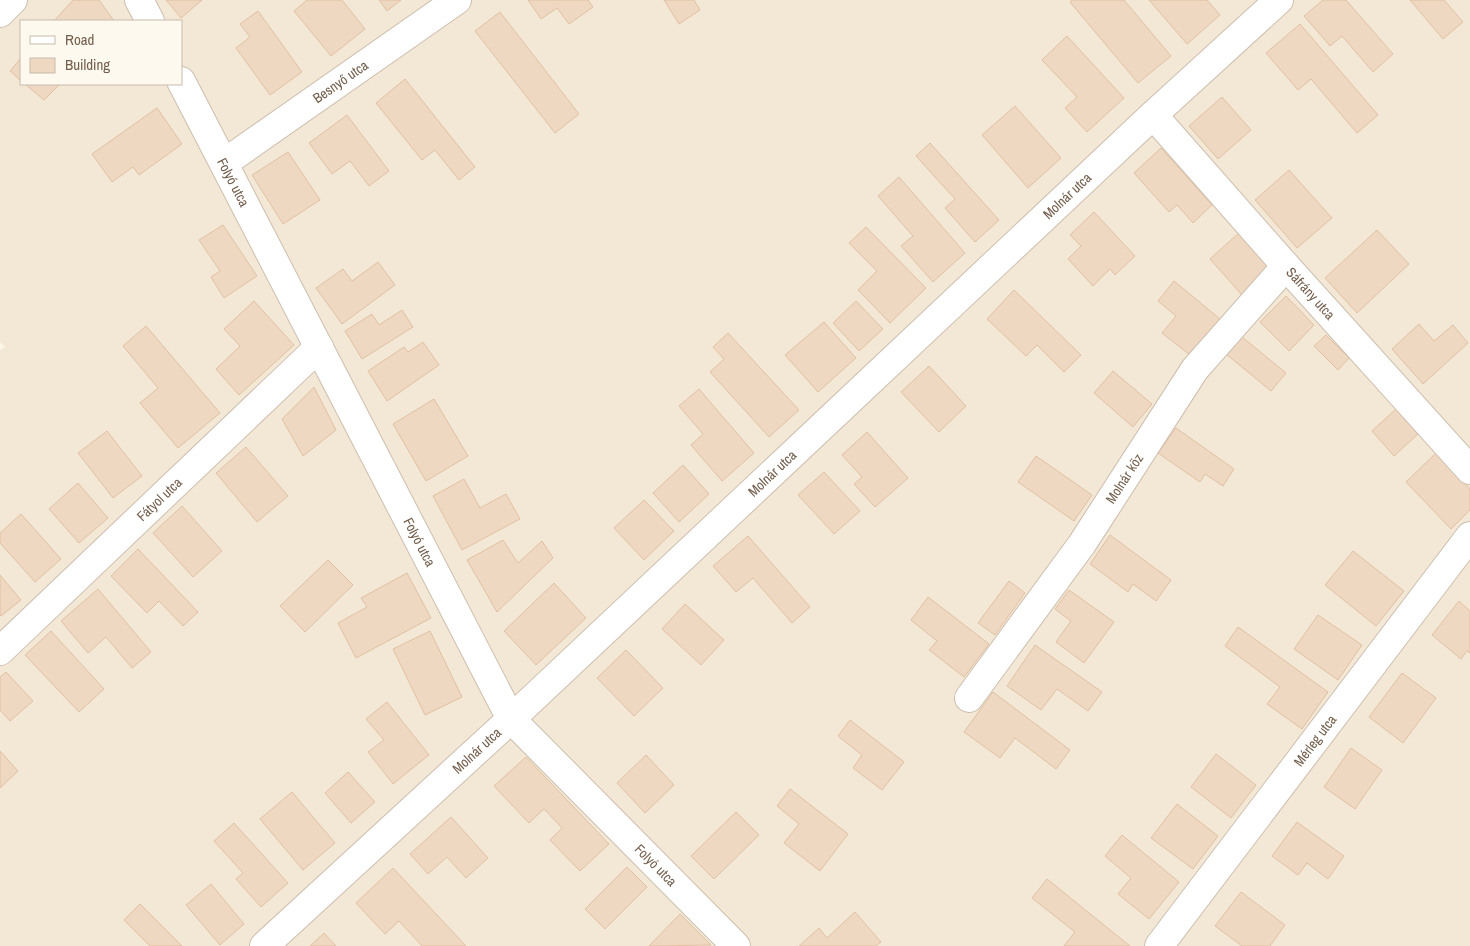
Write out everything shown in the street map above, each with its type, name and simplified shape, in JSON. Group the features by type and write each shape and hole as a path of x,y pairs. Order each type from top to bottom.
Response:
{"street":[{"path":"0,13 13,0"},
{"path":"139,0 149,20"},
{"name":"Besnyő utca","path":"224,163 457,0"},
{"name":"Molnár utca","path":"264,946 511,719 1153,115 1279,0"},
{"name":"Folyó utca","path":"182,83 511,719 736,946"},
{"name":"Sáfrány utca","path":"1153,115 1470,470"},
{"name":"Molnár köz","path":"969,698 1082,544 1195,369 1286,266"},
{"name":"Fátyol utca","path":"0,651 319,346"},
{"name":"Mérleg utca","path":"1159,946 1470,536"}],"shaded area":[{"path":"0,0 1470,0 1470,946 0,946 0,350 5,347 0,342"}],"building":[{"path":"73,0 99,0 113,20 55,20"},
{"path":"166,0 202,0 181,18"},
{"path":"307,0 342,0 365,29 331,56 294,11"},
{"path":"379,0 401,0 387,11"},
{"path":"528,0 588,0 593,7 569,24 557,8 541,19"},
{"path":"664,0 694,0 700,10 679,24"},
{"path":"1072,0 1124,0 1171,56 1138,83 1070,2"},
{"path":"1149,0 1207,0 1220,15 1187,44"},
{"path":"1323,0 1346,0 1393,54 1373,72 1342,36 1330,46 1304,16"},
{"path":"1410,0 1444,0 1463,22 1443,39"},
{"path":"258,11 302,72 270,95 236,48 250,37 240,24"},
{"path":"500,12 579,114 555,133 475,31"},
{"path":"1300,24 1378,115 1357,133 1311,79 1298,90 1266,53"},
{"path":"1067,36 1124,98 1087,132 1065,108 1077,97 1042,60"},
{"path":"20,59 20,80 10,71"},
{"path":"405,79 475,167 459,180 435,150 422,160 376,103"},
{"path":"26,85 59,85 44,100"},
{"path":"1222,97 1251,130 1218,159 1189,126"},
{"path":"1015,106 1061,158 1028,188 982,135"},
{"path":"157,108 182,144 139,175 133,167 112,182 92,154"},
{"path":"347,115 389,171 369,186 350,161 332,174 309,143"},
{"path":"930,143 999,220 975,242 945,208 955,199 916,156"},
{"path":"1161,148 1212,205 1193,223 1177,205 1169,212 1134,173"},
{"path":"288,152 320,200 283,224 252,175"},
{"path":"1289,170 1332,218 1297,248 1255,200"},
{"path":"899,177 965,253 933,282 901,246 913,236 878,196"},
{"path":"1094,212 1135,256 1115,275 1110,269 1093,286 1068,259 1081,246 1070,235"},
{"path":"223,225 257,276 224,298 211,277 220,271 199,240"},
{"path":"866,227 926,288 890,323 858,290 877,271 849,243"},
{"path":"1377,230 1409,264 1357,313 1325,278"},
{"path":"1241,231 1273,267 1242,295 1210,259"},
{"path":"378,262 395,285 342,324 316,288 343,269 352,281"},
{"path":"1174,281 1220,319 1190,355 1162,333 1176,316 1158,301"},
{"path":"1014,290 1081,355 1064,372 1037,345 1026,356 987,319"},
{"path":"1286,296 1314,325 1289,351 1260,322"},
{"path":"254,301 294,345 239,395 216,369 240,346 224,329"},
{"path":"856,301 883,329 859,351 833,323"},
{"path":"402,310 413,327 362,359 345,331 372,314 379,325"},
{"path":"824,322 856,358 818,392 785,355"},
{"path":"1419,324 1434,341 1453,325 1468,343 1423,384 1392,349"},
{"path":"146,326 220,413 178,448 140,403 158,388 123,346"},
{"path":"728,333 799,410 769,437 710,372 724,359 713,347"},
{"path":"1326,335 1349,358 1338,370 1314,346"},
{"path":"1241,336 1286,373 1271,391 1226,354"},
{"path":"423,342 439,365 387,401 368,371 404,347 408,352"},
{"path":"929,366 966,406 939,432 901,392"},
{"path":"1113,371 1152,404 1133,427 1094,393"},
{"path":"314,387 336,430 303,456 282,419"},
{"path":"699,389 754,453 722,481 691,445 703,434 679,406"},
{"path":"434,399 468,456 426,481 393,424"},
{"path":"1396,409 1418,434 1394,456 1372,431"},
{"path":"1176,428 1234,469 1223,486 1205,474 1200,482 1158,453"},
{"path":"107,431 142,476 113,498 78,453"},
{"path":"867,432 908,478 875,507 854,484 862,477 842,455"},
{"path":"246,447 288,496 257,522 216,473"},
{"path":"1436,453 1470,489 1470,510 1451,529 1406,482"},
{"path":"1036,456 1092,495 1074,521 1018,482"},
{"path":"683,465 709,494 679,522 653,493"},
{"path":"824,472 860,511 834,534 798,495"},
{"path":"464,479 480,508 506,494 520,519 462,550 433,496"},
{"path":"78,483 108,518 79,543 49,509"},
{"path":"644,500 674,531 644,560 614,528"},
{"path":"182,506 222,551 193,577 153,533"},
{"path":"21,514 61,559 35,582 0,543 0,533"},
{"path":"1110,535 1171,580 1156,601 1133,584 1128,592 1090,564"},
{"path":"748,536 810,607 792,623 753,578 736,592 713,566"},
{"path":"503,540 518,563 542,541 553,558 497,612 467,560"},
{"path":"138,549 198,612 183,626 159,601 147,613 111,576"},
{"path":"1353,551 1404,591 1376,626 1325,585"},
{"path":"328,560 353,585 305,632 280,606"},
{"path":"407,573 431,618 356,658 338,623 367,607 361,598"},
{"path":"0,575 21,600 1,616 0,615"},
{"path":"1009,581 1025,593 995,635 978,623"},
{"path":"554,583 586,618 536,665 504,631"},
{"path":"98,589 151,652 132,668 106,637 88,653 61,621"},
{"path":"1069,590 1114,622 1084,663 1056,642 1071,621 1055,609"},
{"path":"928,597 989,644 964,677 929,650 937,641 911,620"},
{"path":"1459,601 1470,611 1470,653 1467,651 1461,659 1432,635"},
{"path":"685,604 724,640 701,665 662,629"},
{"path":"1318,615 1362,645 1338,680 1294,649"},
{"path":"1238,627 1328,692 1302,729 1267,704 1280,687 1225,646"},
{"path":"51,631 104,689 79,712 25,655"},
{"path":"430,631 462,697 425,715 393,649"},
{"path":"1035,645 1102,692 1088,711 1057,689 1041,710 1007,686"},
{"path":"626,650 663,688 634,716 597,678"},
{"path":"6,672 33,701 10,721 0,710 0,677"},
{"path":"1402,673 1436,698 1403,743 1369,717"},
{"path":"993,692 1070,750 1056,769 1015,738 1000,758 964,732"},
{"path":"387,702 429,755 393,784 368,752 384,740 366,719"},
{"path":"850,720 904,762 882,790 853,768 862,755 838,736"},
{"path":"1351,748 1382,770 1355,809 1324,787"},
{"path":"0,751 18,771 0,788"},
{"path":"1216,754 1256,785 1231,818 1191,787"},
{"path":"646,755 674,785 645,813 617,783"},
{"path":"526,757 609,844 580,871 550,840 562,828 544,809 529,823 494,786"},
{"path":"348,772 375,802 351,823 325,793"},
{"path":"790,789 848,834 820,871 784,843 799,824 777,806"},
{"path":"292,792 335,843 303,870 260,819"},
{"path":"1177,804 1218,836 1193,869 1151,838"},
{"path":"736,812 759,835 714,879 691,856"},
{"path":"451,817 488,858 466,878 447,857 428,874 410,854"},
{"path":"1297,822 1344,856 1328,879 1307,863 1298,875 1272,856"},
{"path":"234,823 288,883 261,907 236,879 243,873 214,841"},
{"path":"1122,835 1179,882 1149,919 1118,894 1131,878 1105,856"},
{"path":"627,867 647,887 605,929 585,909"},
{"path":"393,868 466,946 422,946 399,921 385,934 356,903"},
{"path":"1047,879 1130,946 1064,946 1075,932 1032,898"},
{"path":"211,884 244,924 220,945 186,905"},
{"path":"1241,892 1285,925 1270,946 1242,946 1215,926"},
{"path":"140,904 182,946 150,946 124,920"},
{"path":"855,912 881,942 876,946 799,946 819,928 827,938"},
{"path":"680,914 711,945 649,946"},
{"path":"324,933 336,946 310,946"}]}
